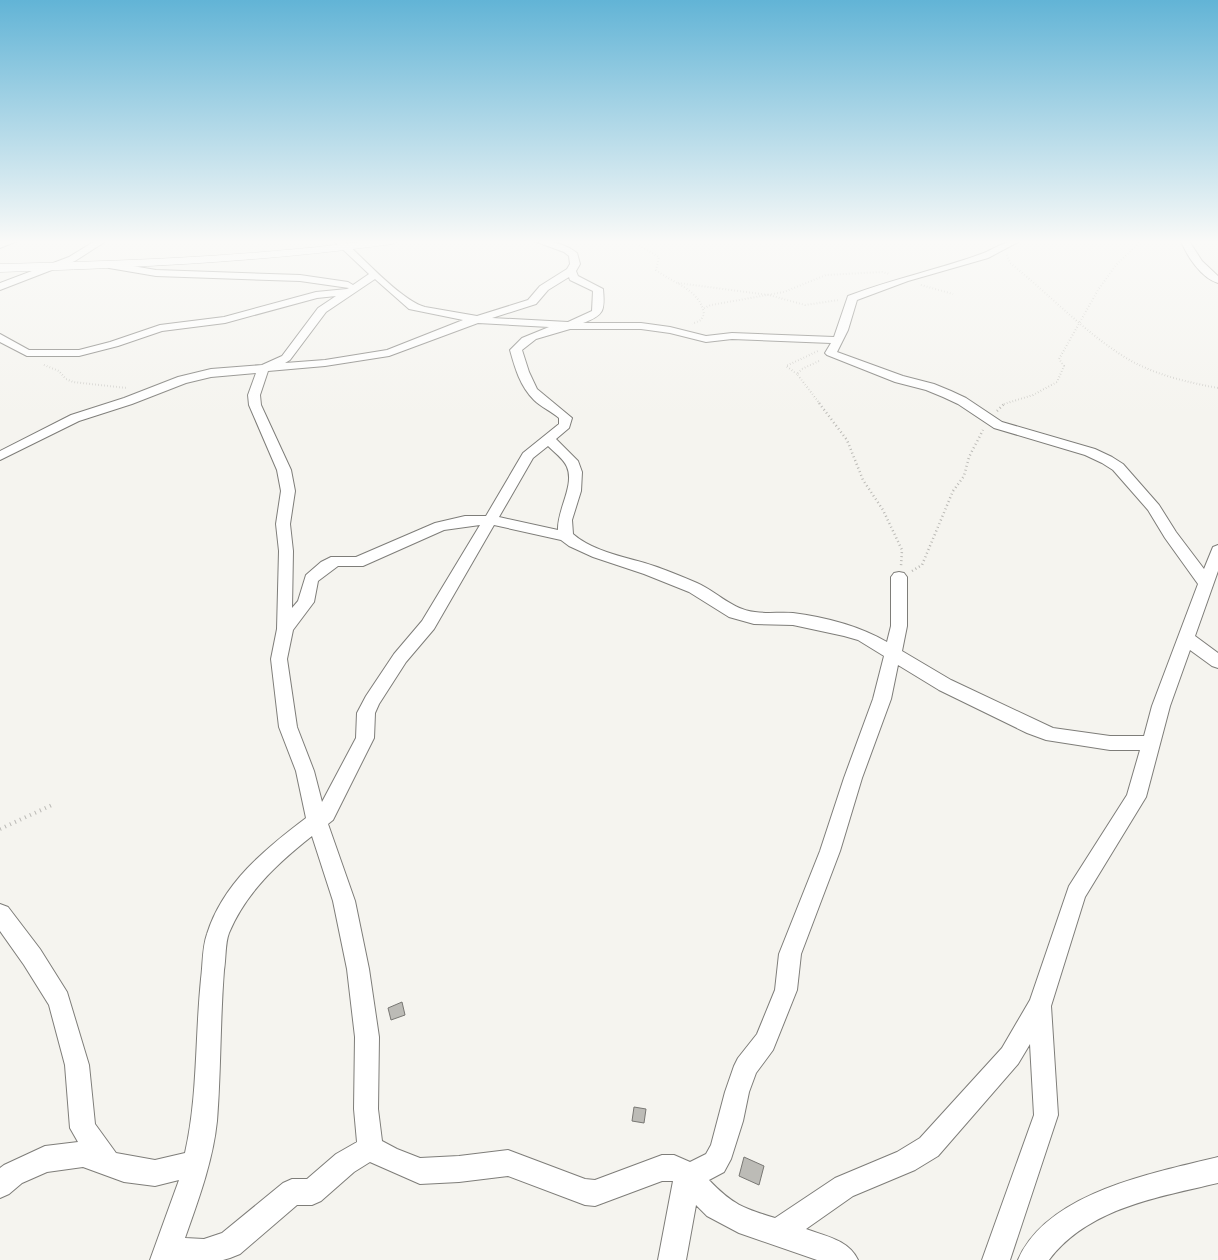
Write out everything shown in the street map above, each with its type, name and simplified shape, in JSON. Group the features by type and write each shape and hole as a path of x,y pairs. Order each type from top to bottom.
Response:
{"street":[{"path":"0,337 28,353 79,353 114,344 160,328 218,321 298,300"},
{"path":"338,300 322,310 286,358 263,369 254,395 255,405 284,470 288,491 284,524 286,551 284,629 279,659 288,727 305,771 317,822 344,901 358,969 367,1036 366,1109 370,1148"},
{"path":"403,300 413,307 424,310 478,320 570,325 641,326 670,330 706,339 732,336 838,340"},
{"path":"1,455 75,418 128,401 182,380 211,374 325,363 382,354 534,300"},
{"path":"370,1148 345,1163 312,1192 292,1192 230,1244 204,1253 166,1256 191,1183 204,1123 210,992 217,935 229,909 246,884 274,854 326,814 365,738 366,713 372,701 400,658 428,625 528,456 565,425 566,418 530,389 516,350 518,346 530,339 570,325 575,321 592,318 596,314 600,300"},
{"path":"851,300 832,353 911,383 930,387 962,401 998,425 1090,452 1118,467 1154,508 1170,535 1206,584"},
{"path":"548,439 573,464 575,472 574,491 565,520 566,536"},
{"path":"284,629 306,602 311,579 326,566 336,561 358,562 440,526 465,521 490,520 566,536 574,543 598,554 649,570 694,588 735,613 754,618 794,619 864,636 945,686 1033,728 1052,735 1110,743 1150,743"},
{"path":"778,1232 844,1187 906,1161 929,1147 1010,1056 1040,1006 1076,893 1136,797 1150,743 1218,550"},
{"path":"688,1177 715,1163 722,1150 737,1092 746,1066 766,1042 786,990 790,954 830,851 853,778 882,699 898,626 899,577"},
{"path":"1186,638 1218,662"},
{"path":"0,914 32,957 59,1000 77,1065 83,1128 107,1162"},
{"path":"996,1260 1046,1115 1040,1006"},
{"path":"370,1148 389,1159 420,1171 459,1169 508,1163 585,1192 595,1193 662,1168 674,1168 688,1177 716,1207 739,1220 835,1253 844,1260"},
{"path":"1,1183 13,1174 45,1160 83,1154 124,1169 155,1173 195,1163"},
{"path":"1032,1260 1054,1234 1096,1206 1139,1190 1218,1170"},
{"path":"672,1260 688,1177"}],"path":[{"path":"670,330 697,322 704,314 704,308 698,300"},
{"path":"704,308 744,300"},
{"path":"784,300 805,305 841,300"},
{"path":"1054,300 1123,356 1140,365 1183,381 1218,388"},
{"path":"899,577 922,565 953,491 964,476 969,457 989,420 1006,402 1033,395 1057,382 1064,366 1059,358 1094,300"},
{"path":"832,353 812,352 786,366 797,374 847,440 863,480 883,510 902,550 899,577"},
{"path":"28,353 34,360 59,370 73,382 116,388 133,388"},
{"path":"797,374 802,369 832,353"},
{"path":"0,829 52,805"}],"building":[{"path":"402,1002 405,1015 391,1020 388,1008"},
{"path":"634,1107 646,1109 644,1123 632,1121"},
{"path":"744,1157 764,1166 759,1185 739,1176"}]}
